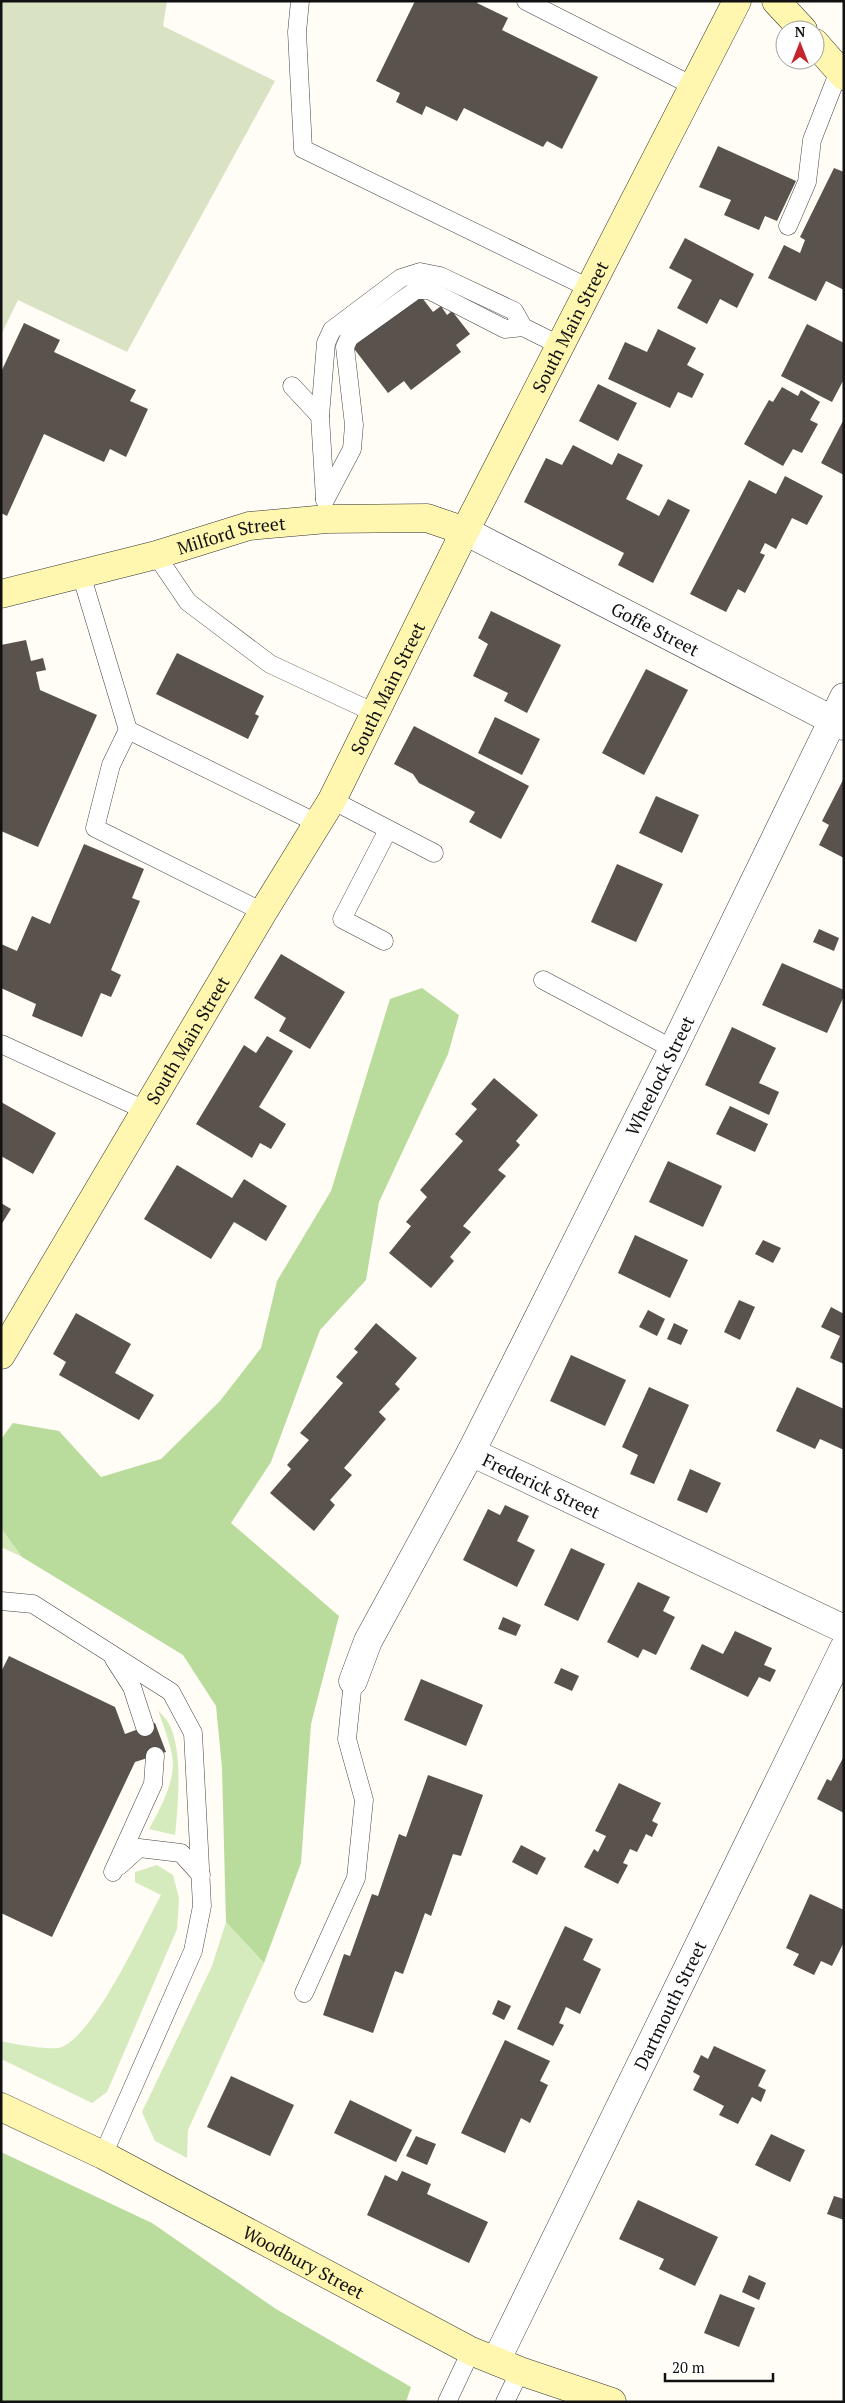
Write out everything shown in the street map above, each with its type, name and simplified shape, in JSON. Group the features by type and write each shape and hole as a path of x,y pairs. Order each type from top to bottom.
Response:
{"main road":[{"name":"South Main Street","path":"1,1355 263,912 319,824 376,713 465,531 738,1"},
{"path":"776,1 794,20"},
{"path":"825,55 842,73"},
{"name":"Milford Street","path":"1,594 156,555 249,526 326,510 426,518 465,531"},
{"name":"Woodbury Street","path":"1,2107 103,2155 471,2351 508,2366 612,2402"}],"street":[{"name":"Goffe Street","path":"465,531 840,715"},
{"name":"Wheelock Street","path":"471,1452 840,715"},
{"name":"Frederick Street","path":"353,1681 368,1641 471,1452 844,1629"},
{"name":"Dartmouth Street","path":"508,2366 844,1648"}],"lane":[{"path":"300,1 297,32 303,149 591,289"},
{"path":"526,1 695,87"},
{"path":"788,226 807,182 812,140 842,73"},
{"path":"326,510 320,416 326,344 332,330 401,278 420,272 440,276 514,311 523,327"},
{"path":"326,510 352,449 354,426 345,347 349,338 416,290 429,290 506,329 523,327 561,346"},
{"path":"292,386 320,416"},
{"path":"156,555 188,602 270,664 376,713"},
{"path":"81,574 128,730 111,765 95,828 263,912"},
{"path":"128,730 319,824"},
{"path":"332,800 434,853"},
{"path":"384,941 342,919 388,830"},
{"path":"543,980 673,1049"},
{"path":"1,1044 147,1111"},
{"path":"1,1602 32,1604 171,1692 193,1733 202,1906 193,1951 103,2155"},
{"path":"111,1654 132,1687 145,1727"},
{"path":"304,1993 356,1878 364,1800 347,1739 353,1681"},
{"path":"155,1756 152,1784 113,1872 139,1848 181,1853 200,1875"},
{"path":"447,2402 471,2351"},
{"path":"505,2402 508,2366"}],"green space":[{"path":"1,1 167,1 163,26 275,81 127,352 18,300 1,335"},
{"path":"422,988 459,1015 448,1054 379,1202 366,1280 320,1330 271,1462 231,1523 339,1616 311,1724 301,1863 264,1963 226,1922 222,1768 216,1706 183,1655 22,1557 1,1528 1,1439 13,1423 59,1431 101,1477 161,1459 220,1401 261,1348 277,1281 331,1191 390,999"},
{"path":"1,1528 22,1557 1,1547"},
{"path":"158,1710 169,1724 177,1750 178,1779 175,1835 149,1829 170,1784 173,1764"},
{"path":"157,1865 173,1875 179,1898 177,1929 107,2092 92,2103 1,2059 1,2041 42,2048 62,2047 75,2038 89,2022 117,1978 161,1895 135,1882 135,1872"},
{"path":"226,1922 264,1963 188,2130 187,2158 155,2141 142,2112 212,1966"},
{"path":"1,2152 152,2223 276,2309 411,2387 406,2402 1,2402"}],"building":[{"path":"415,1 478,1 477,3 508,18 502,30 598,77 562,149 547,141 543,147 464,108 457,121 426,106 422,115 396,102 400,93 376,81"},
{"path":"718,146 796,181 777,221 765,216 759,230 724,215 731,200 699,187"},
{"path":"834,168 844,172 844,290 826,281 816,301 768,278 784,245 800,253 805,240 800,237"},
{"path":"685,238 754,274 737,308 720,299 707,324 677,308 692,280 669,268"},
{"path":"420,295 433,312 441,306 447,315 452,311 470,334 456,345 461,352 411,390 404,381 388,393 352,346"},
{"path":"24,323 60,340 54,352 136,390 130,401 148,409 126,457 110,449 104,462 44,434 7,516 1,513 1,372"},
{"path":"807,324 844,343 844,379 832,402 781,376"},
{"path":"658,329 696,348 687,365 704,374 692,398 678,392 670,408 608,379 625,342 647,352"},
{"path":"598,384 637,403 618,441 579,421"},
{"path":"782,387 798,396 801,390 820,402 810,420 818,424 802,453 793,449 783,466 744,444 769,400 773,402"},
{"path":"844,419 844,475 821,463"},
{"path":"573,445 612,465 618,453 643,465 626,499 659,516 668,499 690,510 653,583 618,565 624,553 524,502 546,458 562,465"},
{"path":"785,476 823,496 807,525 792,518 776,549 765,543 760,553 765,555 745,593 738,589 726,612 690,594 749,480 776,494"},
{"path":"491,611 561,645 527,713 504,701 508,693 473,676 488,644 478,638"},
{"path":"26,640 31,661 43,658 46,670 36,672 40,690 97,715 38,847 1,831 1,645"},
{"path":"177,653 264,696 255,714 259,716 248,739 156,694"},
{"path":"646,669 688,690 644,775 602,753"},
{"path":"495,717 540,739 522,775 478,753"},
{"path":"414,726 529,786 501,839 469,822 475,812 419,783 413,774 394,764"},
{"path":"844,778 844,858 819,845 829,825 822,821"},
{"path":"656,796 699,815 682,853 639,833"},
{"path":"84,844 144,869 132,898 140,901 111,970 121,975 111,997 101,993 82,1037 32,1016 36,1004 1,988 1,944 17,951 32,916 50,924"},
{"path":"617,864 663,884 636,942 591,922"},
{"path":"819,929 839,938 834,951 813,942"},
{"path":"281,954 345,992 310,1049 279,1031 286,1018 254,998"},
{"path":"782,963 844,990 844,996 827,1033 762,1005"},
{"path":"732,1027 776,1048 759,1083 779,1092 769,1115 705,1085"},
{"path":"267,1036 293,1051 259,1107 286,1124 271,1149 260,1143 252,1158 196,1124 244,1045 256,1053"},
{"path":"494,1078 538,1115 516,1141 520,1145 498,1170 506,1176 463,1226 471,1232 450,1257 454,1261 431,1288 389,1253 411,1226 406,1222 427,1197 420,1190 463,1141 455,1134 477,1109 471,1104"},
{"path":"1,1102 56,1133 33,1174 1,1156"},
{"path":"730,1106 768,1124 755,1152 716,1134"},
{"path":"668,1161 722,1186 703,1227 649,1202"},
{"path":"177,1165 232,1198 244,1179 287,1206 266,1241 234,1222 211,1259 144,1219"},
{"path":"1,1203 11,1209 1,1225"},
{"path":"635,1235 688,1260 670,1298 618,1273"},
{"path":"763,1240 781,1248 773,1263 755,1254"},
{"path":"739,1300 755,1307 740,1340 724,1332"},
{"path":"831,1307 844,1314 844,1364 830,1358 840,1336 821,1327"},
{"path":"648,1310 665,1319 657,1336 639,1327"},
{"path":"76,1313 131,1344 115,1373 154,1395 139,1420 59,1375 66,1362 53,1354"},
{"path":"376,1323 417,1358 395,1384 400,1389 379,1412 386,1419 344,1468 352,1475 330,1500 335,1505 314,1531 270,1493 291,1469 287,1465 309,1440 300,1433 343,1383 336,1377 358,1352 354,1349"},
{"path":"674,1323 688,1330 681,1345 667,1339"},
{"path":"571,1355 626,1380 605,1426 550,1401"},
{"path":"649,1387 689,1405 654,1484 630,1474 638,1455 622,1447"},
{"path":"797,1387 844,1409 844,1450 820,1439 815,1449 776,1431"},
{"path":"690,1469 721,1483 707,1513 677,1500"},
{"path":"505,1505 529,1516 517,1541 535,1550 517,1587 463,1560 488,1509 500,1515"},
{"path":"571,1548 605,1564 578,1621 544,1605"},
{"path":"638,1582 670,1597 663,1611 675,1617 656,1655 643,1649 638,1658 607,1642"},
{"path":"503,1617 521,1625 516,1636 498,1629"},
{"path":"735,1631 772,1648 764,1665 776,1670 770,1682 759,1677 748,1697 690,1669 702,1644 723,1654"},
{"path":"9,1656 115,1707 125,1734 155,1723 166,1752 135,1762 52,1937 1,1913 1,1672"},
{"path":"561,1668 579,1676 572,1691 554,1683"},
{"path":"421,1679 483,1705 466,1746 404,1720"},
{"path":"844,1756 844,1813 817,1799 827,1779 831,1781"},
{"path":"428,1775 483,1795 461,1856 453,1854 431,1916 425,1913 403,1974 395,1971 373,2033 323,2015 344,1954 350,1956 372,1894 378,1896 399,1834 406,1837"},
{"path":"619,1783 661,1803 652,1821 658,1824 652,1837 646,1834 637,1852 630,1849 623,1863 628,1865 618,1884 584,1867 594,1849 598,1852 606,1836 595,1831"},
{"path":"521,1845 546,1858 537,1875 512,1862"},
{"path":"810,1894 844,1910 844,1942 832,1966 821,1961 814,1975 793,1965 799,1954 786,1948"},
{"path":"565,1926 593,1939 583,1960 601,1969 580,2014 566,2007 559,2023 564,2025 553,2046 517,2029"},
{"path":"498,2000 511,2006 504,2020 492,2014"},
{"path":"505,2040 550,2061 540,2081 548,2085 530,2123 521,2118 505,2153 461,2133"},
{"path":"714,2046 766,2070 758,2086 766,2090 761,2102 752,2097 738,2124 719,2115 724,2106 693,2090 700,2076 693,2072 701,2055 708,2059"},
{"path":"231,2076 294,2105 270,2156 207,2127"},
{"path":"350,2100 412,2130 396,2162 334,2133"},
{"path":"771,2134 805,2150 790,2182 755,2165"},
{"path":"416,2136 436,2144 427,2165 406,2156"},
{"path":"402,2171 431,2184 427,2194 488,2222 469,2263 367,2215 385,2175 397,2181"},
{"path":"834,2196 844,2199 844,2220 827,2214"},
{"path":"638,2200 718,2237 695,2286 659,2269 664,2259 619,2239"},
{"path":"749,2275 766,2283 759,2300 742,2292"},
{"path":"720,2294 755,2308 739,2347 704,2333"}]}
